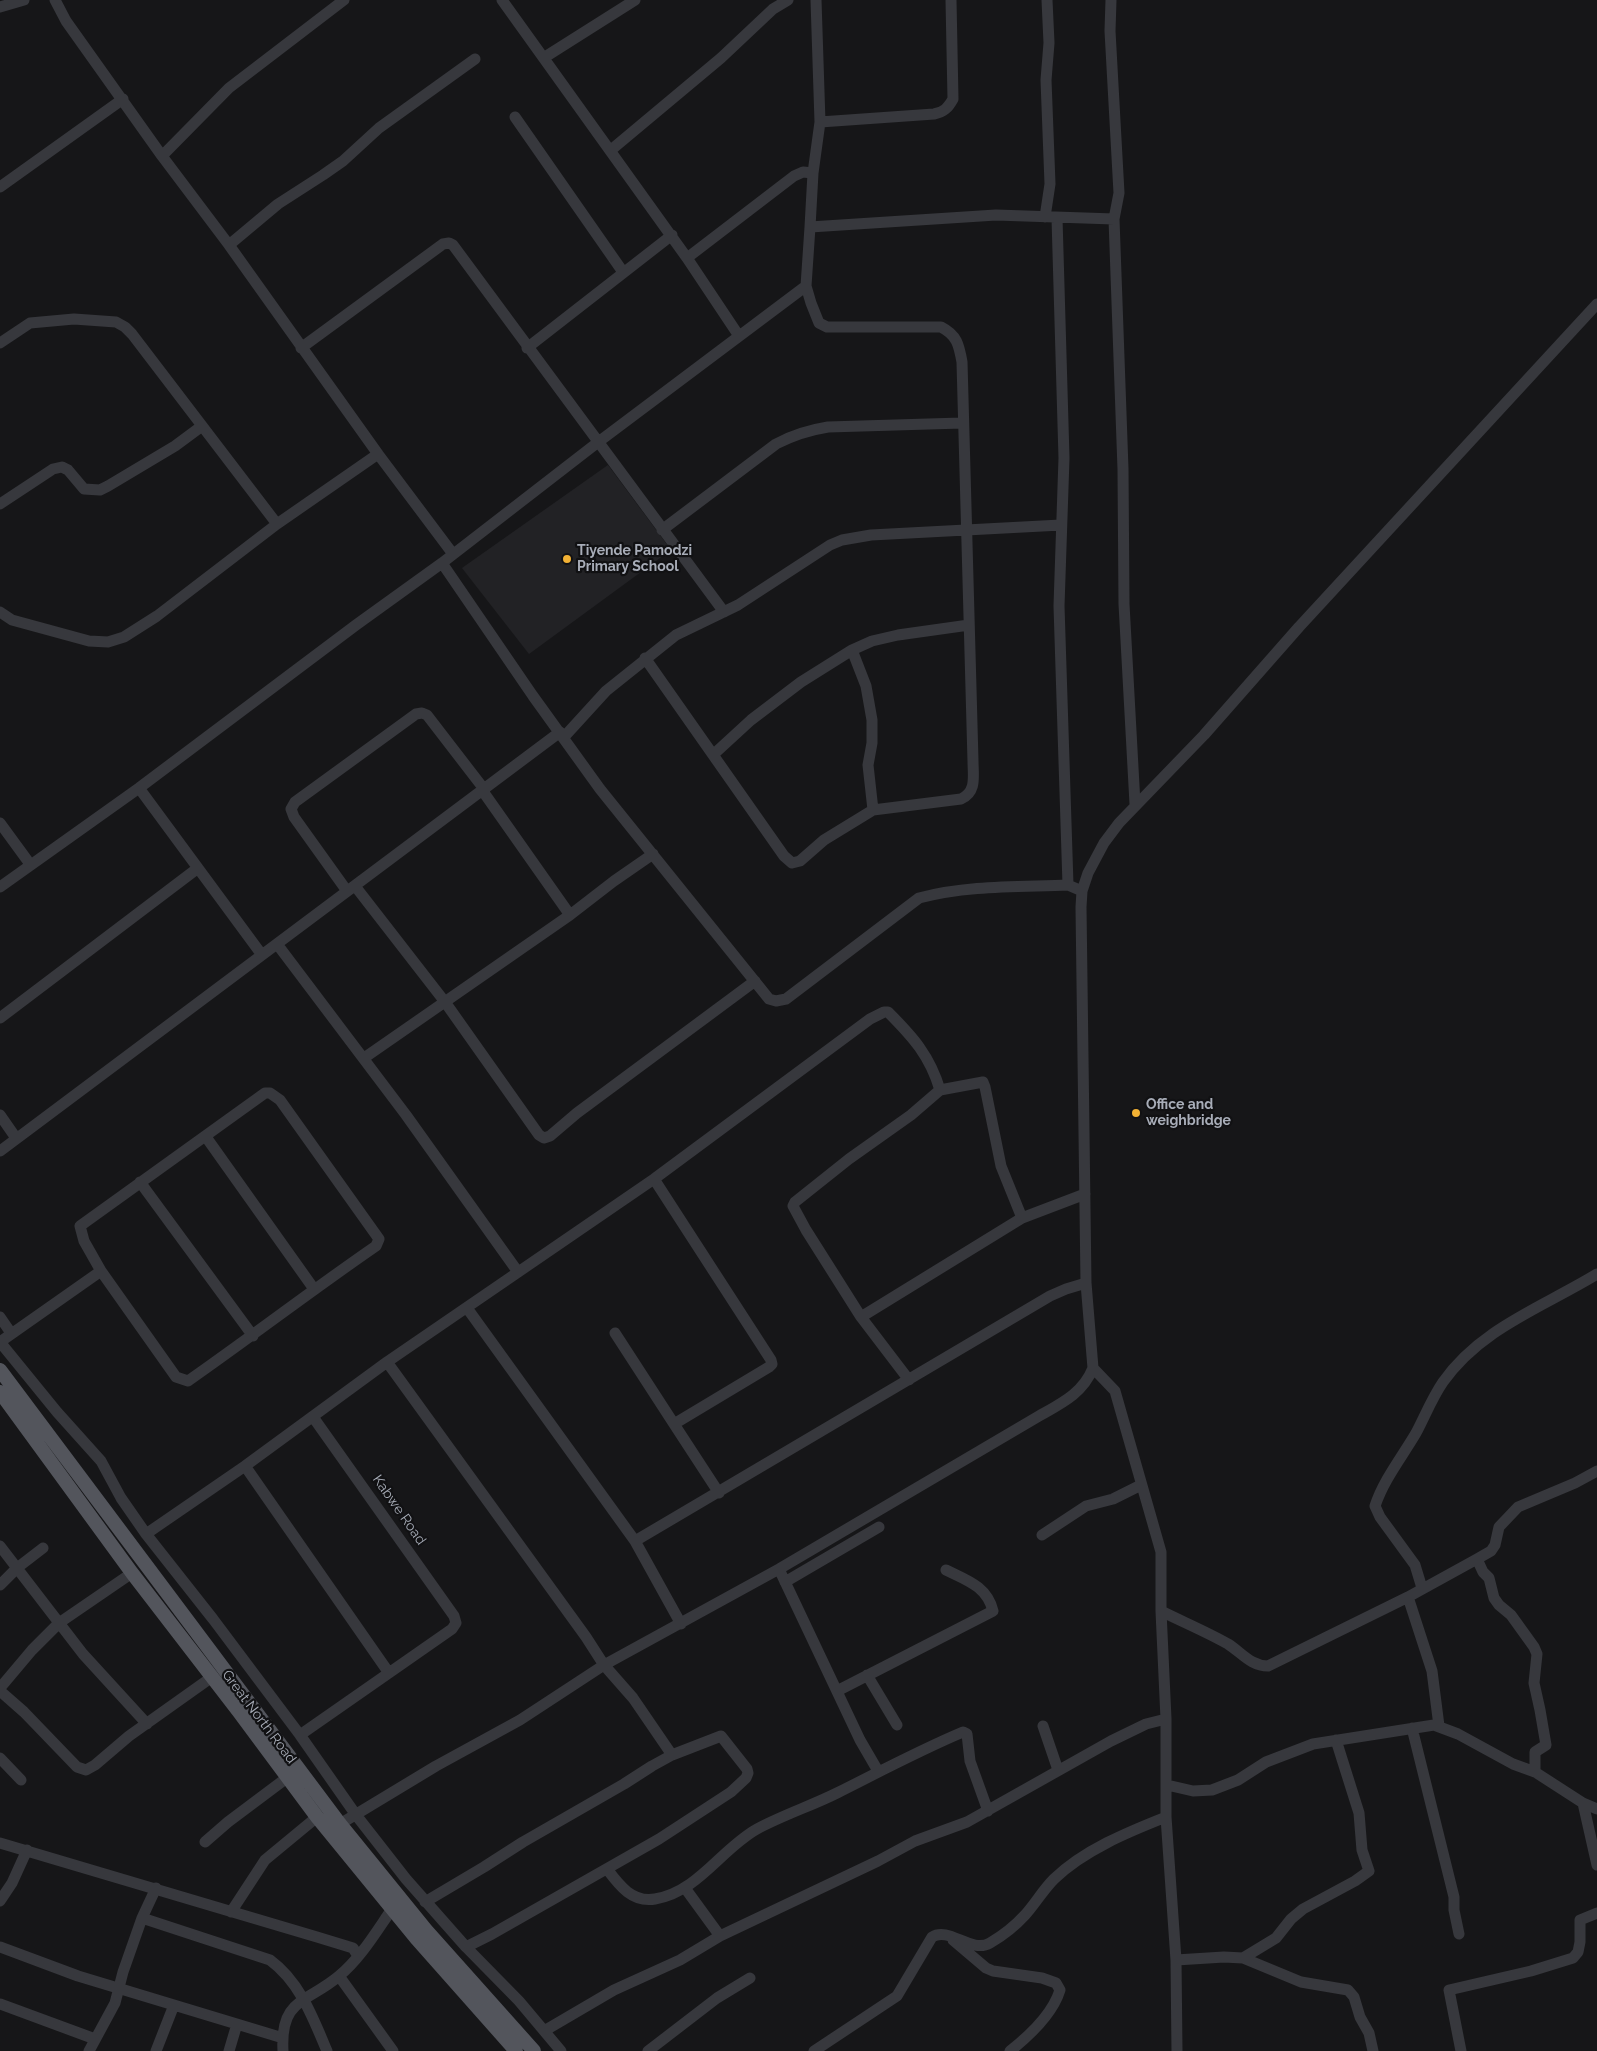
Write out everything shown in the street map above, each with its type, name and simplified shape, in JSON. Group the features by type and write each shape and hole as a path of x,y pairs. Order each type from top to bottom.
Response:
{"main road":[{"name":"Great North Road","path":"0,1370 340,1824 426,1930 534,2051"},
{"name":"Great North Road","path":"0,1392 132,1573 288,1776 317,1817 392,1909 516,2051"}],"street":[{"path":"0,7 24,0"},
{"path":"54,0 66,21 162,156 230,245 301,348 453,554"},
{"path":"162,156 229,88 344,0"},
{"path":"502,0 672,235 739,336"},
{"path":"545,57 635,0"},
{"path":"612,150 721,58 773,9 788,0"},
{"path":"645,658 784,856 792,863 800,861 824,840 872,810 961,799 971,793 973,786 962,423 962,362 958,342 951,332 941,327 841,327 819,323 806,286 813,173 820,122 816,0"},
{"path":"820,122 934,114 942,112 948,107 952,99 951,0"},
{"path":"1045,217 1050,184 1046,80 1049,43 1047,0"},
{"path":"1111,0 1110,31 1119,192 1114,218 1123,469 1124,604 1135,804"},
{"path":"230,245 278,204 323,175 379,128 475,59"},
{"path":"0,187 123,99"},
{"path":"515,117 623,272"},
{"path":"687,258 794,176 803,172 813,173"},
{"path":"810,227 996,215 1114,218"},
{"path":"1057,218 1064,458 1059,606 1068,885"},
{"path":"527,348 672,235"},
{"path":"301,348 444,244 449,243 457,248 527,348 724,612"},
{"path":"0,887 139,788 442,563 597,443 806,286"},
{"path":"340,1824 436,1766 520,1720 604,1666 779,1569 1074,1396 1088,1380 1093,1368 1086,1283 1082,891 1088,873 1104,843 1135,804 1204,735 1299,627 1597,304"},
{"path":"0,343 30,323 74,319 120,324 132,334 278,524"},
{"path":"662,530 776,444 812,429 962,423"},
{"path":"0,504 53,469 62,466 68,470 84,489 100,490 174,446 202,426"},
{"path":"0,612 12,620 89,641 108,642 124,638 157,616 278,524 378,454"},
{"path":"0,1151 483,790 562,735 606,691 645,658 676,636 724,612 830,545 842,540 871,534 1061,524"},
{"path":"442,563 533,696 600,788 769,999 776,1001 786,999 919,898 941,892 966,889 1068,885 1082,891"},
{"path":"714,754 751,720 801,682 852,650 898,635 969,625"},
{"path":"852,650 866,686 872,720 872,743 868,765 872,810"},
{"path":"570,915 483,790 427,715 422,713 416,714 295,802 291,809 294,817 351,889 445,1002 539,1135 544,1138 550,1136 577,1113 755,981"},
{"path":"139,788 262,955"},
{"path":"0,823 30,864"},
{"path":"364,1058 570,915 654,854"},
{"path":"0,1018 198,868"},
{"path":"277,944 412,1122 518,1272"},
{"path":"146,1534 245,1466 387,1362 654,1179 870,1019 888,1012 911,1035 926,1055 935,1073 940,1090"},
{"path":"909,1380 861,1317 806,1230 793,1206 795,1202 911,1115 940,1090 983,1082 1001,1166 1022,1218"},
{"path":"265,1093 270,1093 280,1100 378,1239 376,1246 314,1289 252,1336 188,1381 180,1380 176,1378 102,1271 84,1241 80,1226 140,1182 206,1137 265,1093"},
{"path":"0,1115 16,1138"},
{"path":"206,1137 314,1289"},
{"path":"654,1179 772,1364 674,1424"},
{"path":"140,1182 252,1336"},
{"path":"861,1317 1022,1218 1085,1194"},
{"path":"102,1271 0,1342 57,1412 101,1461 121,1498 146,1534 300,1735 356,1815 425,1902 519,2001 561,2051"},
{"path":"1422,1588 1412,1560 1380,1517 1375,1506 1380,1492 1416,1432 1442,1383 1470,1351 1496,1330 1519,1316 1597,1274"},
{"path":"635,1541 1050,1296 1086,1283"},
{"path":"467,1308 635,1541 681,1624"},
{"path":"0,1317 11,1333"},
{"path":"616,1333 719,1492"},
{"path":"387,1362 586,1637 604,1666 633,1698 672,1755"},
{"path":"1093,1368 1115,1391 1161,1552 1161,1611 1166,1719 1166,1817 1176,1960 1177,2051"},
{"name":"Kabwe Road","path":"313,1417 454,1616 456,1623 452,1629 389,1673"},
{"path":"245,1466 389,1673 300,1735"},
{"path":"1161,1611 1229,1645 1253,1663 1268,1666 1408,1597 1477,1559 1495,1545 1499,1527 1518,1507 1597,1471"},
{"path":"1042,1535 1086,1506 1113,1499 1141,1485"},
{"path":"785,1582 879,1528"},
{"path":"847,1529 855,1542"},
{"path":"0,1546 83,1654 148,1724"},
{"path":"0,1585 17,1568 43,1548"},
{"path":"1477,1559 1482,1572 1489,1578 1494,1598 1499,1606 1510,1615 1534,1647 1537,1654 1534,1683 1546,1746 1535,1752 1535,1772"},
{"path":"779,1569 803,1616 860,1740 878,1771"},
{"path":"837,1691 993,1611 982,1589 946,1570"},
{"path":"132,1573 59,1623 32,1650 0,1690 77,1767 86,1770 95,1765 129,1736 212,1677"},
{"path":"1408,1597 1432,1671 1439,1726"},
{"path":"867,1675 897,1725"},
{"path":"544,2030 614,1990 680,1960 720,1936 878,1861 915,1841 967,1822 1058,1770 1146,1724 1166,1719"},
{"path":"1167,1785 1193,1791 1212,1790 1238,1780 1266,1762 1313,1744 1428,1725 1439,1726 1458,1734 1513,1764 1535,1772 1583,1803 1597,1809"},
{"path":"1043,1726 1058,1770"},
{"path":"1412,1728 1454,1897 1458,1934"},
{"path":"607,1869 622,1889 638,1898 653,1900 685,1888 756,1830 837,1793 942,1740 966,1732 970,1761 988,1810"},
{"path":"425,1902 553,1824 672,1755 721,1736 746,1769 748,1776 731,1792 659,1839 466,1947"},
{"path":"1244,1958 1276,1938 1303,1909 1355,1881 1369,1871 1362,1850 1359,1813 1336,1740"},
{"path":"0,1758 20,1780"},
{"path":"205,1842 288,1776"},
{"path":"1583,1803 1597,1866"},
{"path":"231,1912 265,1860 317,1817"},
{"path":"814,2051 897,1996 932,1937 941,1934 980,1946 988,1945 1015,1925 1054,1880 1069,1868 1122,1834 1166,1817"},
{"path":"0,1842 353,1948 358,1956"},
{"path":"0,1901 12,1883 27,1850"},
{"path":"89,2051 114,2003 123,1972 138,1935 142,1918 156,1888"},
{"path":"685,1888 720,1936"},
{"path":"284,2051 282,2038 288,2016 295,2004 339,1976 358,1956 392,1909"},
{"path":"1461,2051 1449,1990 1531,1971 1574,1958 1578,1952 1580,1942 1580,1920 1597,1913"},
{"path":"142,1918 270,1960 285,1971 304,1999 327,2051"},
{"path":"950,1937 986,1968 993,1971 1042,1978 1056,1983 1060,1990 1057,2000 1034,2028 1010,2051"},
{"path":"0,1947 78,1976 282,2038"},
{"path":"1176,1960 1224,1957 1244,1958 1301,1982 1348,1990 1354,1997 1360,2017 1369,2033 1373,2051"},
{"path":"339,1976 393,2051"},
{"path":"648,2051 717,1998 750,1978"},
{"path":"0,2004 95,2039"},
{"path":"156,2051 174,2005"},
{"path":"229,2051 237,2024"}],"shaded area":[{"name":"Tiyende Pamodzi Primary School","path":"608,465 671,550 529,654 462,568"}],"place":[{"name":"Tiyende Pamodzi Primary School","path":"567,559"},
{"name":"Office and weighbridge","path":"1136,1113"}]}
